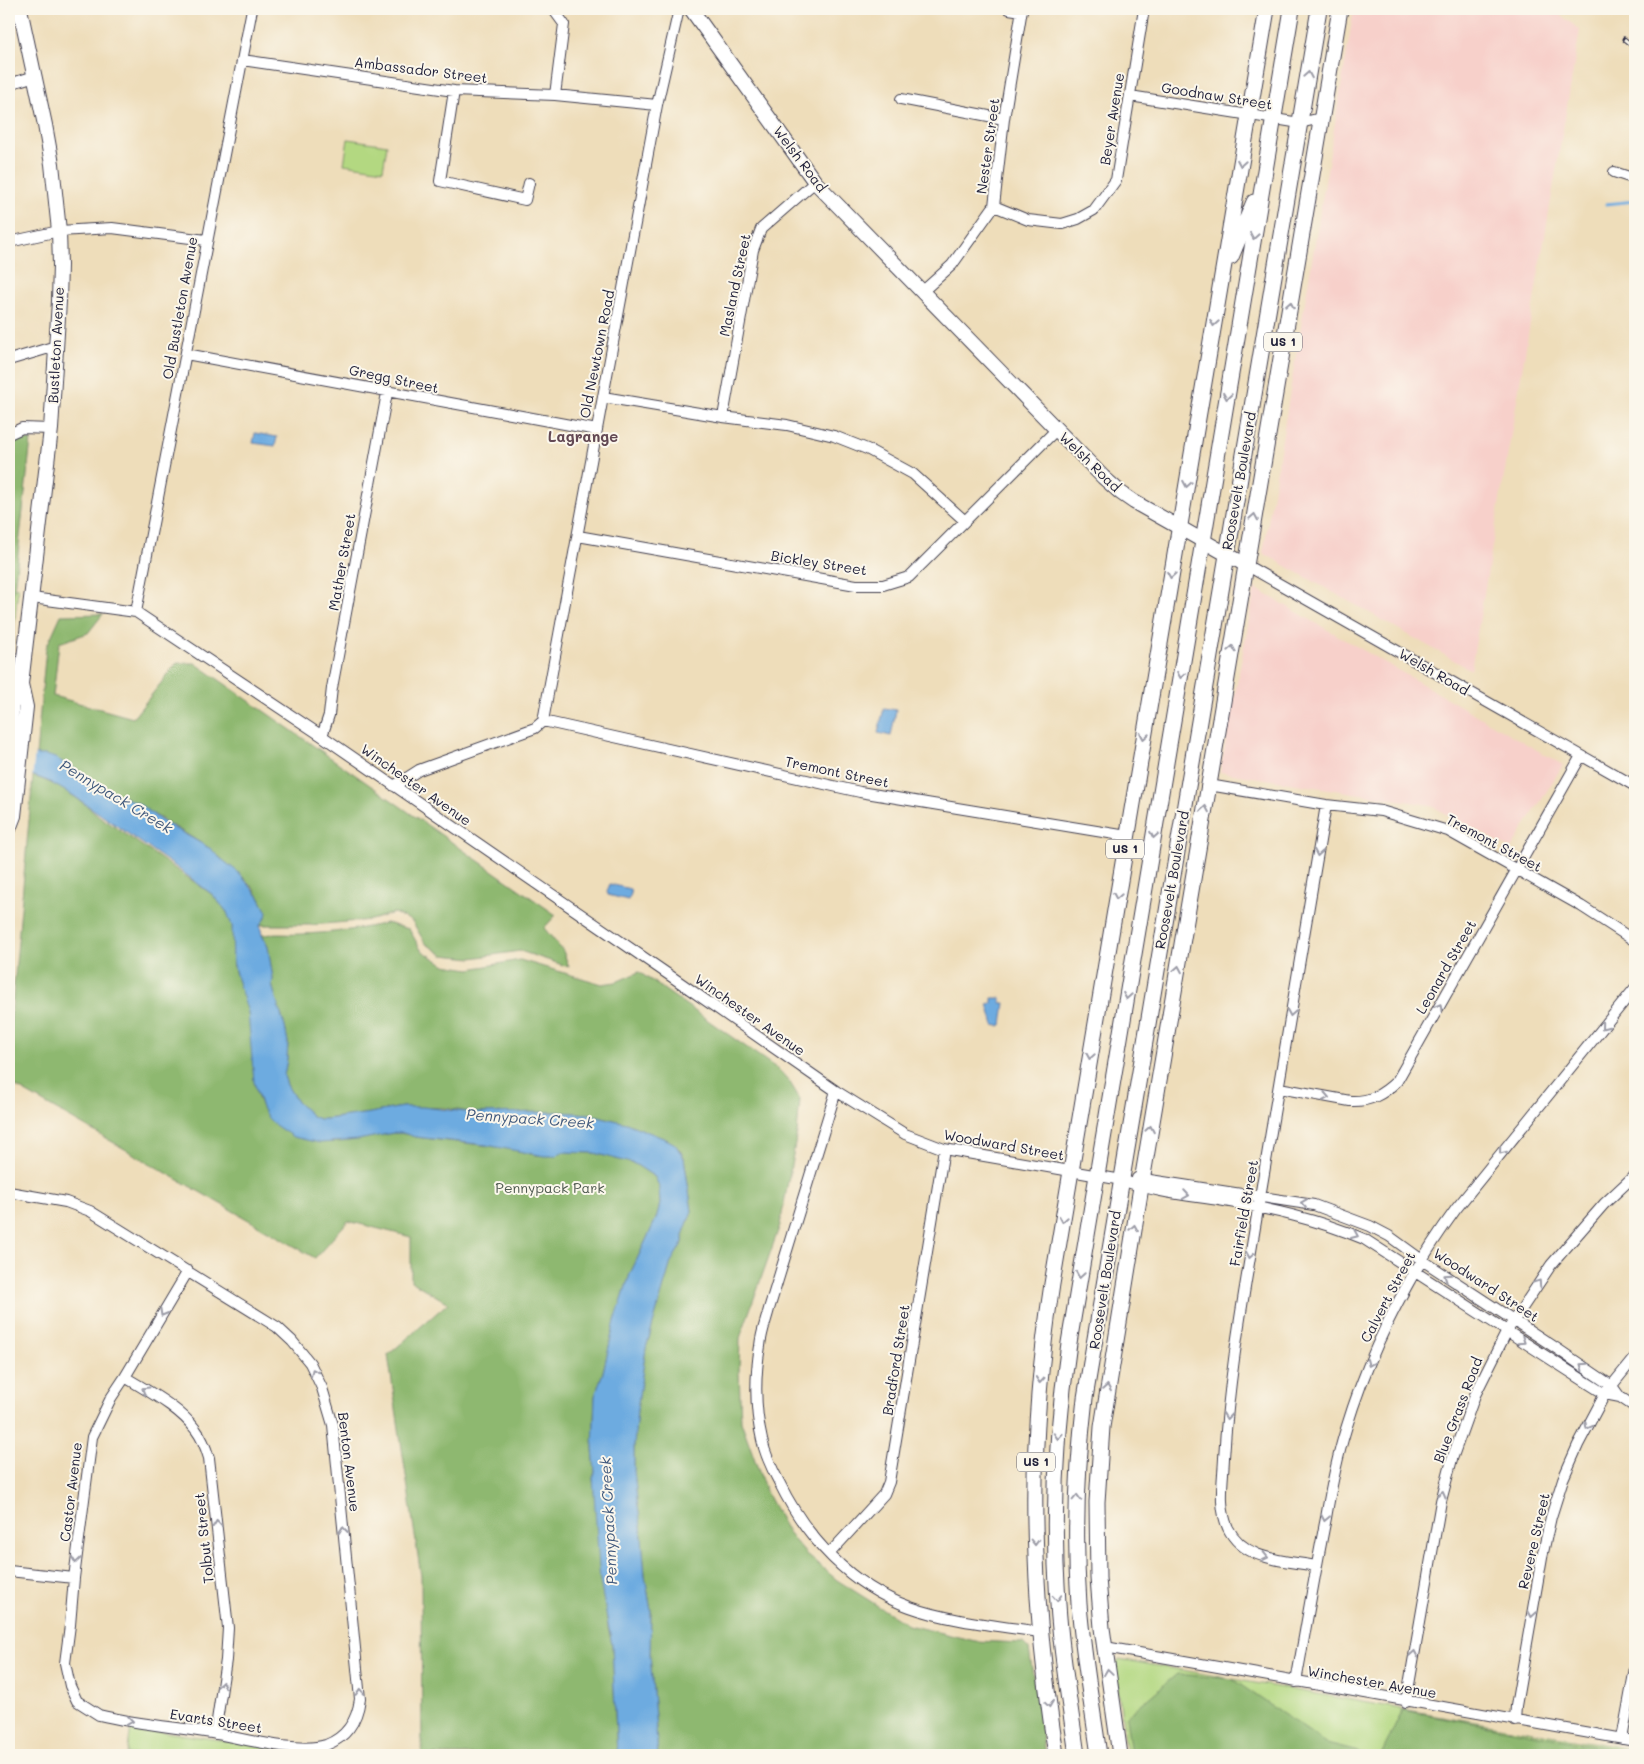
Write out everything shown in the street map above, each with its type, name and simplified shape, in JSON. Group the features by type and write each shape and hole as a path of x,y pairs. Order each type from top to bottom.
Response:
{"highway":[{"name":"US 1","path":"1056,1755 1040,1632 1035,1528 1038,1410 1048,1312 1266,9"},
{"name":"Roosevelt Boulevard","path":"1076,1752 1058,1607 1054,1528 1055,1474 1065,1370 1292,9"},
{"name":"Roosevelt Boulevard","path":"1099,1755 1083,1640 1078,1580 1077,1502 1082,1425 1320,9"},
{"name":"Roosevelt Boulevard","path":"1120,1755 1105,1647 1098,1578 1096,1528 1098,1477 1105,1401 1340,9"},
{"path":"1220,282 1264,177"},
{"path":"1266,328 1300,243"},
{"path":"1082,1425 1096,1528"},
{"path":"1106,1755 1111,1693"}],"main road":[{"name":"Bustleton Avenue","path":"9,740 12,702 21,684 32,598 51,429 59,301 59,231 52,164 20,9"},
{"name":"Welsh Road","path":"691,9 815,182 1056,430 1121,493 1246,565"},
{"name":"Bustleton Avenue","path":"9,829 14,816 26,707 21,684"}],"street":[{"name":"Old Bustleton Avenue","path":"136,612 206,240 252,9"},
{"path":"553,9 564,24 555,95"},
{"name":"Old Newtown Road","path":"543,722 657,105 679,9"},
{"path":"1009,9 1022,10"},
{"name":"Beyer Avenue","path":"994,206 1028,220 1062,224 1078,219 1094,210 1116,180 1144,9"},
{"name":"Nester Street","path":"923,291 952,264 994,206 1004,119 1022,10"},
{"name":"Ambassador Street","path":"242,60 454,90 555,95 657,105"},
{"path":"9,84 35,76"},
{"path":"454,90 440,181 525,200 529,183"},
{"name":"Goodnaw Street","path":"1130,96 1300,123 1321,118"},
{"path":"901,99 1004,119"},
{"name":"Goodnaw Street","path":"1300,123 1318,135"},
{"path":"1614,172 1635,179"},
{"name":"Masland Street","path":"723,417 753,250 761,229 815,182"},
{"path":"9,242 59,231 112,228 206,240"},
{"path":"9,360 56,346"},
{"name":"Gregg Street","path":"186,354 332,380 387,393 597,430"},
{"name":"Mather Street","path":"322,736 329,715 332,688 387,393"},
{"path":"603,397 787,426 834,436 867,448 913,474 965,521"},
{"path":"9,434 22,428 51,429"},
{"name":"Bickley Street","path":"578,536 856,585 883,585 909,577 1056,430"},
{"name":"Welsh Road","path":"1246,565 1635,786"},
{"name":"Winchester Avenue","path":"32,598 136,612 322,736 836,1091"},
{"path":"394,786 419,770 535,728 543,722"},
{"name":"Tremont Street","path":"543,722 860,792 1127,836"},
{"name":"Leonard Street","path":"1279,1088 1350,1102 1361,1102 1373,1099 1384,1093 1397,1081 1581,756"},
{"name":"Tremont Street","path":"1209,784 1326,805 1381,812 1448,830 1605,921 1635,941"},
{"name":"Fairfield Street","path":"1316,1566 1260,1556 1244,1548 1234,1539 1222,1513 1226,1424 1239,1325 1326,805"},
{"name":"Calvert Street","path":"1296,1682 1316,1566 1334,1474 1345,1430 1369,1363 1385,1329 1422,1260 1456,1209 1635,988"},
{"path":"836,1091 769,1309 760,1345 757,1379 758,1412 762,1442 774,1473 789,1503 808,1532 848,1572 869,1587 911,1608 972,1622 1040,1632"},
{"name":"Woodward Street","path":"836,1091 905,1134 944,1149 1259,1202 1314,1205 1343,1215 1389,1236 1422,1260 1514,1320 1608,1390"},
{"name":"Bradford Street","path":"829,1554 884,1494 889,1482 944,1149"},
{"name":"Blue Grass Road","path":"1406,1702 1446,1479 1475,1395 1514,1320 1551,1265 1604,1204 1635,1175"},
{"name":"Benton Avenue","path":"9,1192 66,1202 90,1211 277,1327 292,1341 310,1363 322,1388 333,1425 360,1699 358,1713 350,1728 343,1735"},
{"name":"Woodward Street","path":"1259,1202 1364,1239 1508,1331 1635,1407"},
{"name":"Castor Avenue","path":"85,1707 77,1701 70,1686 65,1663 92,1437 107,1405 188,1271"},
{"name":"Revere Street","path":"1515,1721 1542,1557 1551,1517 1563,1479 1578,1445 1608,1390 1635,1357"},
{"name":"Tolbut Street","path":"125,1377 173,1408 196,1429 204,1442 210,1458 228,1628 226,1660 214,1734"},
{"path":"9,1571 74,1578"},
{"name":"Winchester Avenue","path":"1105,1647 1635,1742"},
{"path":"1622,1739 1635,1668"},
{"name":"Evarts Street","path":"85,1707 98,1715 113,1719 290,1747 324,1746 343,1735"}],"shaded area":[{"path":"1354,9 1553,9 1580,30 1471,670 1263,553"},
{"path":"1255,588 1563,765 1511,849 1430,805 1220,772"}],"green space":[{"path":"348,139 387,145 383,170 344,164"},
{"path":"14,440 31,440 13,598 9,593 9,453"},
{"path":"9,587 18,588 9,679"},
{"path":"103,614 88,633 59,643 53,696 133,718 177,663 195,663 556,915 544,928 563,951 569,967 520,951 472,958 443,955 425,943 412,921 394,913 371,920 311,925 260,925 266,917 259,896 244,879 211,849 125,797 105,790 77,770 55,758 36,755 46,648 61,615"},
{"name":"Pennypack Park","path":"33,776 51,783 76,798 213,895 226,910 232,926 234,968 248,1012 251,1030 255,1085 260,1102 268,1116 281,1129 300,1138 322,1142 401,1134 506,1148 535,1155 556,1156 562,1152 594,1153 635,1164 655,1177 659,1185 660,1204 656,1219 630,1274 595,1396 593,1448 595,1472 593,1478 608,1628 612,1644 617,1755 422,1755 421,1576 388,1355 448,1303 411,1281 411,1237 348,1221 315,1258 13,1085 9,1078 9,1041"},
{"path":"386,923 409,929 421,950 445,965 470,969 520,960 602,984 616,982 639,972 779,1070 789,1081 800,1099 797,1133 780,1225 740,1338 741,1421 767,1494 788,1533 806,1554 837,1580 908,1625 975,1641 1023,1643 1029,1649 1045,1755 658,1755 650,1654 651,1611 645,1576 637,1500 634,1446 646,1348 671,1262 683,1242 683,1235 692,1211 684,1157 679,1149 668,1140 626,1123 590,1114 559,1112 475,1113 445,1108 402,1107 326,1119 312,1116 297,1102 284,1076 288,1042 272,985 273,979 268,947 262,935 333,932"},
{"path":"1119,1659 1635,1750 1635,1755 1127,1755 1115,1666"},
{"path":"1177,1674 1232,1679 1327,1744 1370,1755 1131,1755 1126,1717"},
{"path":"1403,1710 1635,1753 1635,1755 1381,1755"},
{"path":"131,1727 302,1752 305,1755 127,1755"}],"water":[{"path":"255,433 277,437 275,446 253,443"},
{"path":"884,708 896,710 891,736 878,733"},
{"name":"Pennypack Creek","path":"9,741 36,755 46,755 55,758 77,770 105,790 138,803 162,821 211,849 238,872 259,897 267,912 260,925 262,935 268,947 273,979 272,985 288,1042 284,1076 297,1102 312,1116 326,1119 402,1107 423,1107 475,1113 559,1112 590,1114 626,1123 668,1140 675,1144 684,1158 692,1211 683,1235 683,1242 671,1262 646,1348 634,1446 637,1500 645,1576 651,1611 650,1654 658,1755 617,1755 612,1645 600,1581 593,1478 595,1472 593,1448 595,1396 630,1274 656,1219 660,1204 659,1186 655,1177 635,1164 594,1153 562,1152 556,1156 544,1156 486,1145 415,1137 403,1133 393,1133 358,1140 320,1143 293,1137 275,1125 262,1108 254,1082 248,1012 233,961 232,926 227,912 213,895 74,796 48,781 9,767"},
{"path":"610,884 630,889 631,894 628,900 608,895 607,891"},
{"path":"992,998 1001,998 1001,1003 1005,1003 1002,1025 994,1025 988,1004 992,1003"}],"pier":[{"path":"9,738 35,752 32,778 9,769"}],"waterway":[{"path":"1606,204 1635,201"}],"railway":[{"path":"1624,39 1635,48"}],"district":[{"name":"Lagrange","path":"583,437"}]}
